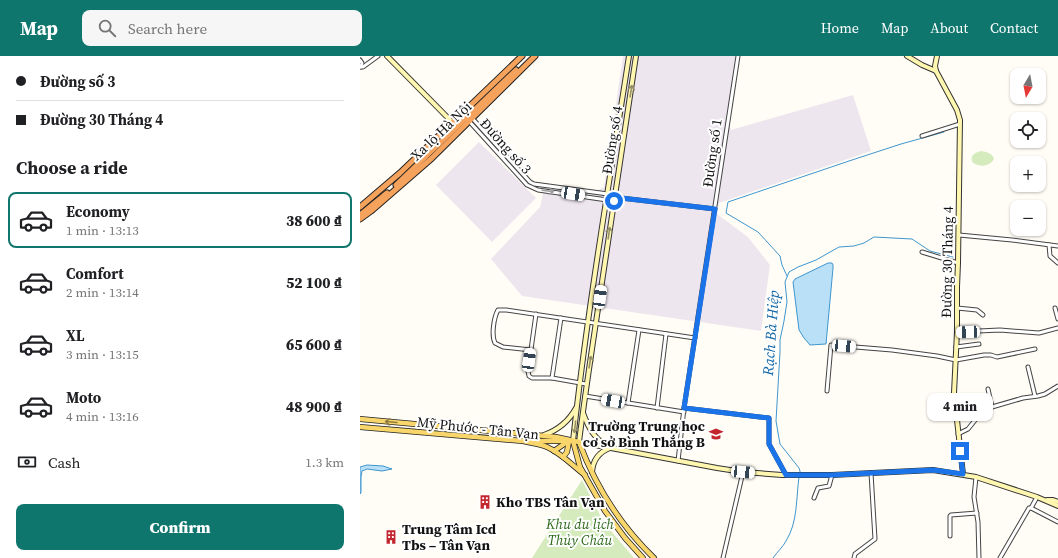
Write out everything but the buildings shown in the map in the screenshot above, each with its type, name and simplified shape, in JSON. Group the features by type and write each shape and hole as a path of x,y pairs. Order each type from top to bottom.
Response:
{"highway":[{"name":"Xa lộ Hà Nội","path":"452,122 518,56"},
{"name":"Xa lộ Hà Nội","path":"360,207 400,173 438,137 438,133 452,122 522,56"},
{"name":"Xa lộ Hà Nội","path":"360,219 432,158 469,118 531,56"},
{"name":"Xa lộ Hà Nội","path":"360,215 395,187 535,56"},
{"name":"Xa lộ Hà Nội","path":"360,203 375,192 412,159 419,155"}],"main road":[{"name":"Mỹ Phước - Tân Vạn","path":"360,420 556,437 579,442"},
{"name":"Mỹ Phước - Tân Vạn","path":"360,427 523,441 545,446 554,450 585,475"},
{"path":"523,441 559,443 571,441"},
{"name":"Mỹ Phước - Tân Vạn","path":"571,441 578,461 605,511 643,558"},
{"path":"554,450 571,441"},
{"path":"563,457 567,452 571,441"},
{"path":"579,442 592,473 616,513 631,533 654,558"},
{"path":"635,550 642,545"}],"street":[{"path":"360,60 362,63 361,67 363,67 378,56"},
{"path":"387,56 452,122"},
{"name":"Đường số 4","path":"571,441 629,56"},
{"name":"Đường số 4","path":"579,442 586,384 636,56"},
{"name":"Đường số 1","path":"678,461 684,408 738,56"},
{"path":"907,56 936,71"},
{"path":"936,71 935,66 937,56"},
{"name":"Đường 30 Tháng 4","path":"936,71 958,110 960,120 957,332 954,393 963,474"},
{"name":"Đường số 3","path":"469,118 527,185 608,194 621,198 715,209"},
{"path":"922,136 960,124"},
{"name":"Đường số 3","path":"533,186 538,190 614,201 621,198"},
{"path":"959,235 1058,246"},
{"path":"1049,244 1050,256 1058,263"},
{"path":"922,252 958,263"},
{"path":"957,308 977,310 983,315"},
{"path":"1055,308 1058,320"},
{"path":"531,350 502,347 495,343 493,336 496,314 498,310 536,314 695,338"},
{"path":"536,314 528,371 529,376 532,378 552,378 586,384"},
{"path":"552,378 561,318"},
{"path":"957,332 1000,330 1039,333 1058,328"},
{"path":"628,403 639,330"},
{"path":"657,408 666,334"},
{"path":"956,347 979,344"},
{"path":"827,391 831,345 897,351 956,360 987,355 997,357 1035,349"},
{"path":"1028,367 1035,396"},
{"path":"958,434 968,429 980,414 992,407 1023,398 1045,394 1058,386"},
{"path":"988,389 992,407"},
{"path":"585,396 684,412"},
{"path":"543,436 551,433 564,424 577,406"},
{"path":"684,408 769,418 769,444 786,475"},
{"path":"582,412 595,436 610,448"},
{"path":"579,442 743,472 786,475 832,475 933,470 963,474 1037,497 1058,506"},
{"path":"592,473 595,459 602,451 610,448"},
{"path":"723,558 743,472"},
{"path":"854,558 854,554 875,538 871,473"},
{"path":"829,486 832,475"},
{"path":"976,477 974,497 978,522 979,558"},
{"path":"814,498 818,488 834,486"},
{"path":"1000,558 1037,497"},
{"path":"1045,500 1053,500 1058,502"},
{"path":"1031,508 1058,522"},
{"path":"950,536 951,515 977,513"}],"shaded area":[{"path":"623,56 739,56 729,123 731,130 853,95 871,151 719,203 717,214 748,237 770,265 761,331 522,296 491,259 540,207 545,185 596,191 604,187"},
{"path":"479,142 536,198 492,242 436,185"}],"green space":[{"path":"981,151 992,155 994,159 990,164 982,166 973,163 973,155"},
{"name":"Khu du lịch Thủy Châu","path":"582,480 600,515 611,531 634,558 532,558"}],"water":[{"path":"828,263 832,263 833,268 826,344 810,345 799,330 793,282 795,279"},
{"path":"367,465 383,466 392,469 382,471 367,469 362,471 360,494 360,467"}],"waterway":[{"path":"787,276 780,256 758,232 726,213 728,202 901,144 944,132"},
{"name":"Rạch Bà Hiệp","path":"800,474 799,468 780,444 776,421 780,340 787,302 785,282 789,272 816,260 839,247 854,246 864,243 874,237 912,239 930,251 953,257"},
{"name":"Rạch Bà Hiệp","path":"773,558 785,543 793,526 799,477"}],"place":[{"name":"Trường Trung học cơ sở Bình Thắng B","path":"716,434"},
{"name":"Kho TBS Tân Vạn","path":"485,502"},
{"name":"Trung Tâm Icd Tbs – Tân Vạn","path":"391,537"}],"route":[{"path":"614,201 621,198 715,209 684,408 769,418 768,443 786,475 832,475 933,470 963,474 960,451"}]}
